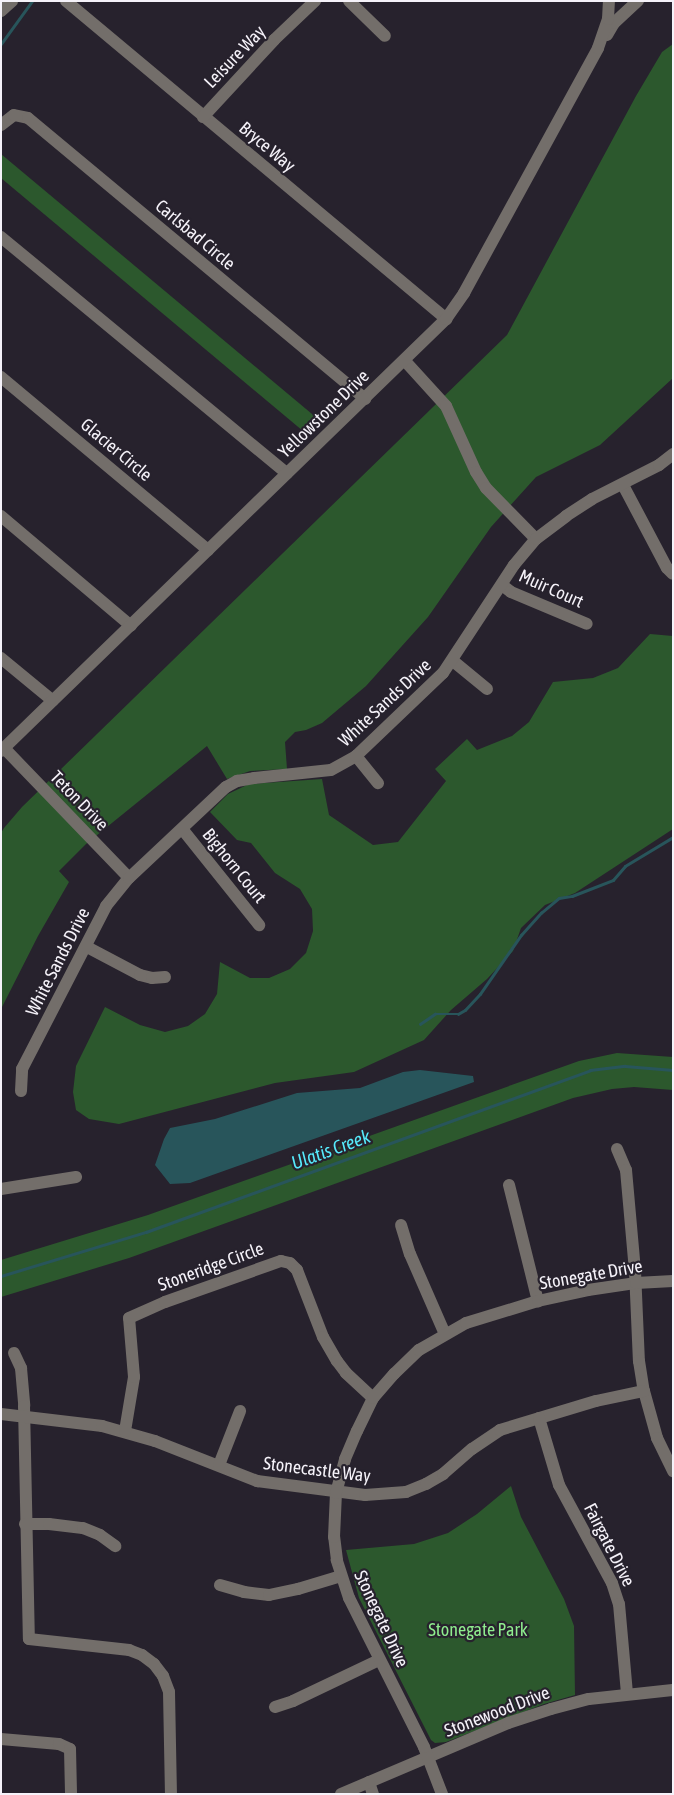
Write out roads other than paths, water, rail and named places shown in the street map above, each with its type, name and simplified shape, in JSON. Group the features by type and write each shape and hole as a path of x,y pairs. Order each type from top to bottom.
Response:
{"street":[{"path":"1,11 12,1"},
{"name":"Bryce Way","path":"66,1 446,319"},
{"name":"Leisure Way","path":"203,117 274,40 315,1"},
{"path":"349,1 385,36"},
{"name":"Yellowstone Drive","path":"598,48 608,19 609,1"},
{"name":"Yellowstone Drive","path":"3,750 405,361 446,319 464,293 598,48 614,23 638,1"},
{"name":"Carlsbad Circle","path":"1,125 18,110 365,399"},
{"path":"1,237 287,474"},
{"path":"405,361 446,406 476,472 486,488 536,539"},
{"name":"Glacier Circle","path":"1,377 208,550"},
{"name":"White Sands Drive","path":"21,1091 22,1069 87,947 106,906 129,878 183,830 226,787 237,781 272,775 331,770 356,756 418,698 453,661 514,565 536,539 572,511 659,465 673,454"},
{"path":"623,485 667,568 673,574"},
{"path":"1,516 131,626"},
{"name":"Muir Court","path":"502,585 511,592 587,624"},
{"path":"1,658 53,701"},
{"path":"453,661 487,689"},
{"name":"Teton Drive","path":"3,750 129,878"},
{"path":"356,756 378,783"},
{"name":"Bighorn Court","path":"183,830 259,925"},
{"path":"87,947 140,975 152,978 165,978"},
{"path":"617,1149 626,1170 636,1283 639,1361 644,1391 657,1438 673,1471"},
{"path":"1,1190 76,1177"},
{"path":"509,1185 538,1301"},
{"path":"401,1226 410,1254 445,1334"},
{"name":"Stoneridge Circle","path":"125,1431 134,1378 130,1318 164,1302 281,1261 290,1263 297,1270 323,1337 337,1361 346,1373 373,1398"},
{"name":"Stonegate Drive","path":"442,1794 429,1758 349,1598 341,1576 334,1537 336,1493 345,1459 373,1398 419,1350 445,1334 489,1315 538,1301 588,1290 636,1283 673,1281"},
{"path":"14,1353 21,1368 24,1416 29,1638 129,1650 142,1655 154,1664 163,1676 169,1692 171,1794"},
{"name":"Stonecastle Way","path":"1,1414 75,1421 125,1431 219,1465 257,1481 336,1493 365,1495 406,1492 444,1474 484,1438 500,1430 596,1401 644,1391"},
{"path":"219,1465 240,1411"},
{"name":"Fairgate Drive","path":"539,1418 559,1485 612,1583 619,1604 628,1694"},
{"path":"26,1524 49,1524 83,1528 100,1535 115,1546"},
{"path":"220,1584 244,1592 269,1595 298,1590 341,1576"},
{"path":"275,1707 293,1701 379,1660"},
{"name":"Stonewood Drive","path":"341,1794 371,1788 429,1758 508,1723 550,1709 589,1699 673,1690"},
{"path":"1,1739 59,1744 70,1749 71,1794"}],"water":[{"path":"420,1070 473,1076 474,1082 190,1183 170,1184 155,1165 170,1128 215,1119 297,1093 360,1088 403,1072"}],"waterway":[{"path":"1,44 32,1"},
{"path":"420,1024 435,1014 458,1014 465,1010 480,994 521,935 541,913 559,898 572,896 613,880 625,866 673,837"},
{"name":"Ulatis Creek","path":"1,1276 146,1232 590,1070 625,1066 673,1070"}],"park label":[{"name":"Stonegate Park","path":"478,1630"}]}
